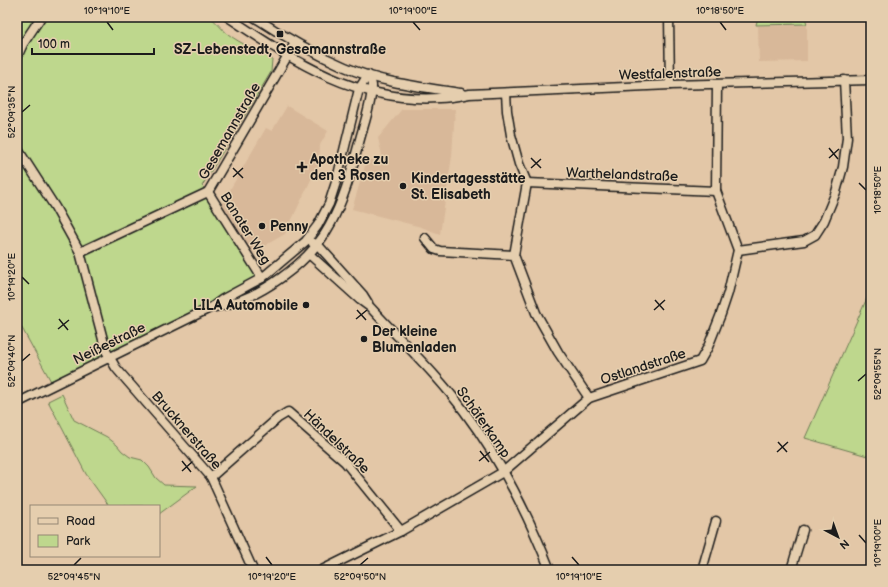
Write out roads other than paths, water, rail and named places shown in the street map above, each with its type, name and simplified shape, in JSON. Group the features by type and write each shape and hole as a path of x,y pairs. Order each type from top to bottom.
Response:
{"street":[{"path":"17,57 23,44 41,17"},
{"name":"Westfalenstraße","path":"228,17 287,56 332,79 358,89 397,97 439,98 469,94 717,84 871,80"},
{"name":"Westfalenstraße","path":"254,17 295,43 345,67 368,75 401,83 469,94"},
{"path":"669,17 670,86"},
{"name":"Gesemannstraße","path":"80,252 208,192 295,43"},
{"name":"Neißestraße","path":"17,403 212,307 261,277 306,241 329,204 337,179 358,89 368,75"},
{"name":"Neißestraße","path":"212,307 246,299 267,288 309,254 330,225 342,199 351,171 372,92 372,84 368,75"},
{"path":"717,84 716,191 738,250 804,241 815,235 824,221 836,192 843,167 847,138 844,80"},
{"path":"506,93 511,135 526,183 514,255 536,313 558,352 589,398"},
{"name":"Brucknerstraße","path":"17,148 55,207 80,252 106,351 116,368 211,477 253,570"},
{"name":"Warthelandstraße","path":"526,183 716,191"},
{"name":"Banater Weg","path":"208,192 261,277"},
{"path":"425,238 434,249 440,251 514,255"},
{"path":"309,254 306,241 317,244"},
{"name":"Schäferkamp","path":"317,244 363,295 370,307"},
{"name":"Ostlandstraße","path":"503,472 589,398 700,361 708,347 721,314 728,293 738,250"},
{"name":"Schäferkamp","path":"309,254 370,307 441,383 463,410 488,445 522,505 537,536 550,570"},
{"name":"Händelstraße","path":"211,477 278,418 288,412 345,462 400,531"},
{"path":"322,570 400,531 503,472"},
{"path":"702,570 716,521"},
{"path":"791,570 803,530"}],"place":[{"name":"SZ-Lebenstedt, Gesemannstraße","path":"280,34"},
{"name":"Apotheke zu den 3 Rosen","path":"302,167"},
{"name":"Kindertagesstätte St. Elisabeth","path":"403,186"},
{"name":"Penny","path":"262,226"},
{"name":"LILA Automobile","path":"306,305"},
{"name":"Der kleine Blumenladen","path":"364,339"}]}
